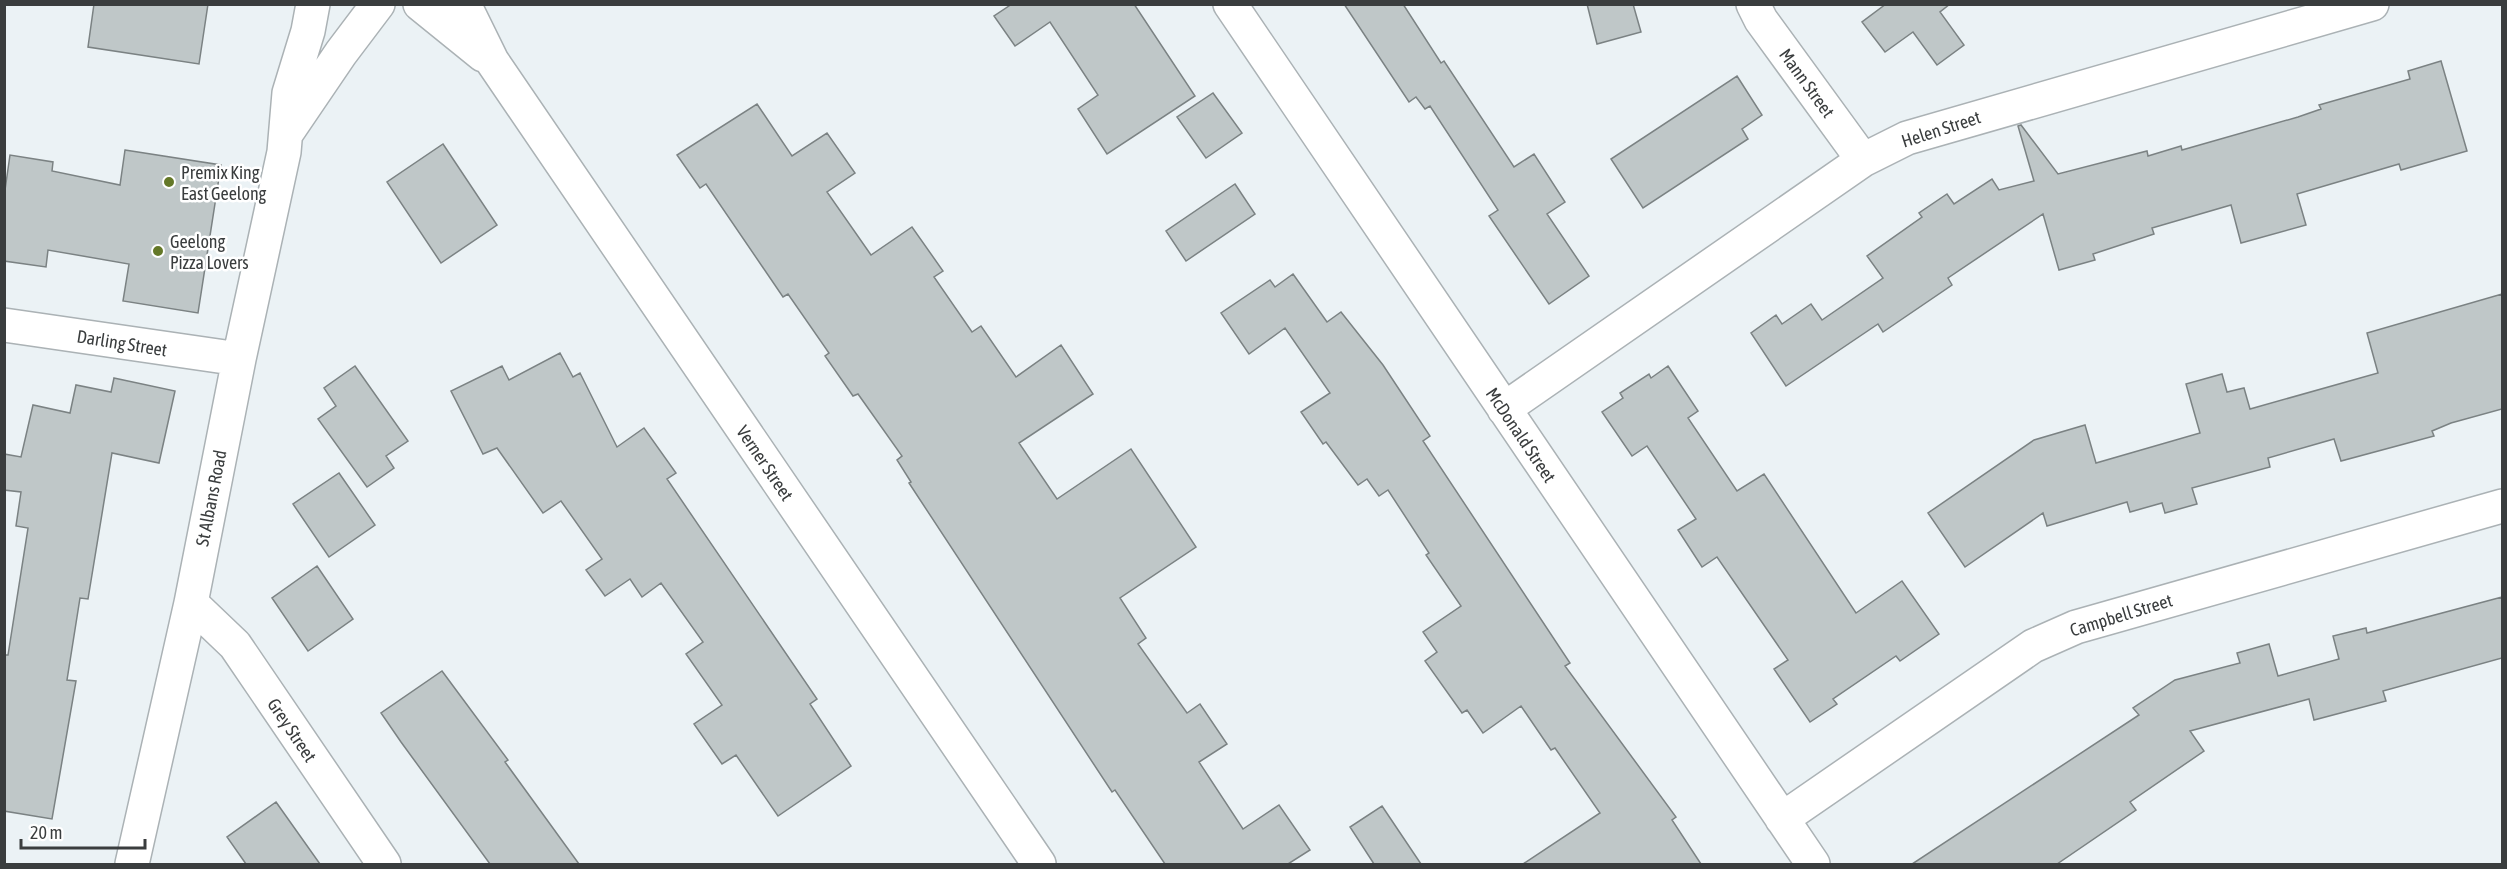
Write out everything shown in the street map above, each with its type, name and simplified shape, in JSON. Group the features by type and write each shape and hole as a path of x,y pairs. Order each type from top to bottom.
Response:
{"street":[{"name":"St Albans Road","path":"132,864 191,603 239,359 288,131 289,93 308,31 313,4"},
{"name":"St Albans Road","path":"288,131 340,53 378,4"},
{"name":"Verner Street","path":"420,4 492,61"},
{"name":"Verner Street","path":"464,4 492,61 1039,864"},
{"name":"McDonald Street","path":"1230,4 1813,864"},
{"name":"Mann Street","path":"1753,4 1761,20 1863,160"},
{"name":"Helen Street","path":"1504,409 1863,160 1907,138 2372,4"},
{"name":"Darling Street","path":"4,324 239,359"},
{"name":"Campbell Street","path":"1782,819 2033,646 2076,627 2502,506"},
{"name":"Grey Street","path":"191,603 235,645 384,864"}],"building":[{"path":"94,4 208,4 199,64 88,47"},
{"path":"1012,4 1134,4 1195,96 1107,154 1078,109 1098,95 1050,22 1015,46 994,16"},
{"path":"1344,4 1403,4 1441,63 1444,61 1514,167 1534,154 1565,202 1547,214 1589,276 1549,304 1489,216 1498,210 1430,106 1425,109 1416,97 1409,102"},
{"path":"1587,4 1633,4 1641,32 1597,44"},
{"path":"1886,4 1950,4 1940,12 1964,45 1937,65 1913,32 1885,52 1862,22"},
{"path":"2441,61 2467,151 2401,170 2399,164 2297,194 2306,225 2241,243 2231,205 2152,228 2154,234 2093,254 2095,260 2059,270 2043,214 1948,278 1952,285 1883,332 1878,324 1786,386 1751,333 1776,315 1782,324 1811,304 1822,320 1883,278 1867,256 1922,217 1919,213 1947,194 1954,204 1992,179 1999,190 2034,181 2018,126 2021,125 2058,174 2147,151 2148,156 2181,146 2182,150 2298,117 2321,109 2319,105 2410,79 2408,71"},
{"path":"1737,76 1762,115 1742,129 1748,139 1643,208 1611,159"},
{"path":"1213,93 1242,133 1206,158 1177,117"},
{"path":"757,104 792,156 827,133 855,173 827,192 871,255 912,227 943,271 934,277 972,332 981,326 1016,377 1061,345 1093,394 1019,443 1057,499 1131,449 1196,547 1120,598 1146,638 1138,644 1187,713 1200,704 1227,744 1199,762 1243,829 1279,805 1310,850 1288,864 1165,864 1115,790 1112,792 909,483 911,482 897,460 902,456 858,394 853,396 825,356 829,353 788,294 783,297 706,184 700,188 677,155"},
{"path":"443,144 497,225 441,263 387,182"},
{"path":"125,150 221,165 198,313 123,301 129,264 48,250 46,267 4,261 4,197 10,155 53,162 52,171 120,185"},
{"path":"1235,184 1255,214 1186,261 1166,231"},
{"path":"1293,274 1327,322 1341,312 1383,365 1430,436 1423,441 1570,663 1565,666 1676,817 1672,820 1701,864 1523,864 1600,813 1555,748 1551,750 1521,706 1483,733 1467,710 1462,713 1425,661 1437,652 1423,632 1461,606 1426,555 1429,553 1388,490 1379,496 1367,479 1358,485 1326,442 1323,444 1301,412 1330,393 1285,328 1249,354 1221,313 1270,280 1275,287"},
{"path":"2502,294 2502,409 2451,423 2432,431 2434,436 2341,461 2334,439 2268,458 2270,467 2192,488 2197,504 2165,513 2162,503 2130,512 2127,502 2047,526 2043,513 1965,567 1928,513 2034,440 2085,425 2096,463 2200,433 2186,384 2222,374 2227,392 2244,388 2250,409 2378,373 2367,333"},
{"path":"560,353 573,377 580,373 617,447 644,428 676,473 667,479 817,699 810,704 851,766 778,816 736,755 722,764 694,724 722,705 686,654 703,642 661,583 642,597 630,579 605,596 586,570 602,559 561,501 543,513 497,448 483,454 451,391 502,366 509,380"},
{"path":"355,366 408,441 386,456 394,468 367,487 318,419 336,406 324,388"},
{"path":"1668,366 1698,411 1688,418 1737,491 1764,474 1856,613 1902,581 1939,634 1900,661 1896,656 1833,699 1837,704 1810,722 1774,669 1788,660 1717,557 1702,567 1678,530 1696,519 1647,446 1632,456 1602,412 1623,398 1620,393 1649,374 1651,378"},
{"path":"114,378 175,391 159,463 112,453 88,599 80,598 67,680 76,681 52,819 4,811 4,655 8,655 28,528 16,526 21,492 4,490 4,454 21,457 33,405 70,413 76,385 111,392"},
{"path":"339,473 375,525 329,557 293,504"},
{"path":"317,566 353,619 308,651 272,598"},
{"path":"2502,597 2502,658 2383,691 2386,701 2314,720 2309,699 2190,731 2204,751 2130,802 2136,810 2057,864 1912,864 2139,715 2133,708 2175,680 2240,663 2237,653 2269,644 2278,676 2339,659 2333,636 2366,628 2367,633"},
{"path":"442,671 508,760 505,762 579,864 490,864 401,742 381,713"},
{"path":"276,802 320,864 246,864 227,837"},
{"path":"1382,806 1421,864 1374,864 1350,827"}],"place":[{"name":"Premix King East Geelong","path":"169,182"},
{"name":"Geelong Pizza Lovers","path":"158,251"}]}
